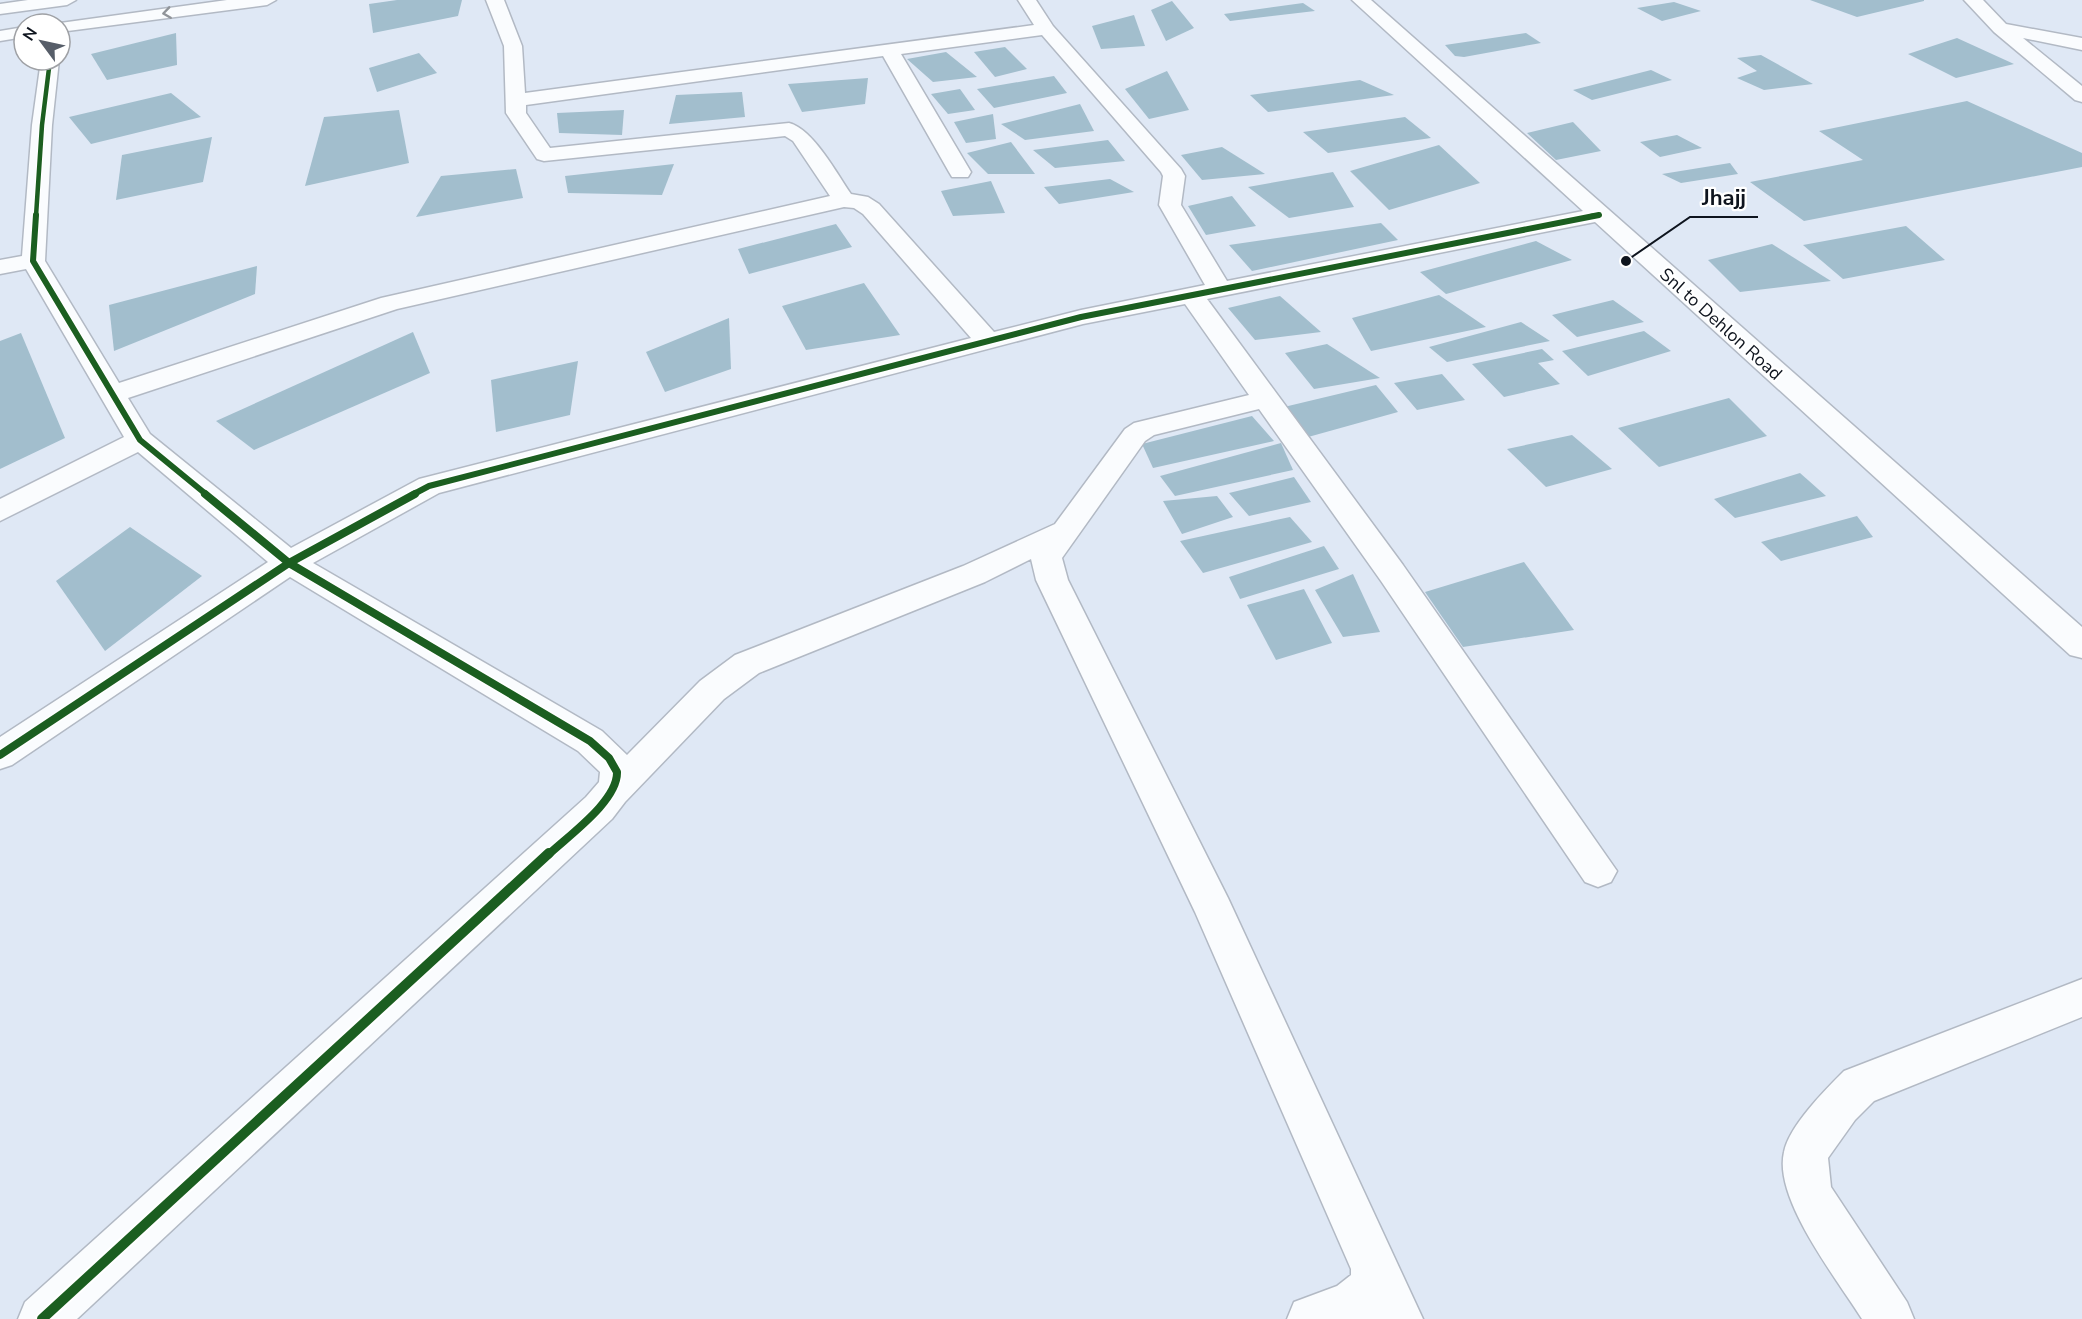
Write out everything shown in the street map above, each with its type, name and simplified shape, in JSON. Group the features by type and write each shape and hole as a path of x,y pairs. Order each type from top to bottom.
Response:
{"main road":[{"path":"0,9 67,0"},
{"path":"72,25 267,0"},
{"path":"495,0 513,46 515,100 519,120 544,155 789,129 800,136 844,200"},
{"path":"1027,0 1046,29 1170,169 1174,176 1170,205 1207,294 1265,399 1392,573 1598,871"},
{"name":"Snl to Dehlon Road","path":"1361,0 2082,646"},
{"path":"1973,0 2000,28 2082,96"},
{"path":"2000,28 2082,44"},
{"path":"515,100 1046,29"},
{"path":"889,50 960,172"},
{"path":"49,72 42,125 33,261 140,440 289,563 590,741 612,760 619,777 616,790"},
{"path":"112,394 390,303 844,200 860,202 871,209 988,341"},
{"path":"0,755 289,563 412,494 437,483 1081,317 1599,215"},
{"path":"0,267 33,261"},
{"path":"1265,399 1144,429 1128,442 1069,528 1050,549 1046,558 1047,567 1214,910 1400,1319"},
{"path":"0,511 140,440"},
{"path":"42,1319 616,790 712,690 747,664 974,574 1069,528"},
{"path":"1890,1319 1815,1203 1806,1181 1806,1152 1840,1105 1859,1086 2082,998"},
{"path":"1311,1319 1362,1299 1376,1281 1375,1268"}],"building":[{"path":"397,0 462,0 458,16 373,33 369,4"},
{"path":"1810,0 1924,0 1924,1 1857,17"},
{"path":"1172,1 1194,28 1166,41 1151,10"},
{"path":"1674,2 1701,11 1662,21 1637,8"},
{"path":"1303,3 1315,11 1230,21 1224,14"},
{"path":"1134,15 1145,46 1101,49 1092,26"},
{"path":"176,33 177,65 107,80 91,54"},
{"path":"1526,33 1541,43 1464,57 1455,56 1445,45"},
{"path":"1957,38 2014,64 1956,78 1908,54"},
{"path":"1005,47 1027,69 995,77 974,52"},
{"path":"946,52 977,77 933,82 907,59"},
{"path":"419,53 437,73 377,92 369,68"},
{"path":"1761,55 1813,84 1764,90 1737,78 1757,71 1737,58"},
{"path":"1651,70 1672,80 1592,100 1573,90"},
{"path":"1167,71 1189,110 1149,119 1125,89"},
{"path":"1054,76 1067,93 994,108 977,89"},
{"path":"868,78 865,104 802,112 788,84"},
{"path":"1360,80 1394,95 1268,112 1250,95"},
{"path":"960,89 975,110 948,114 931,94"},
{"path":"742,92 745,117 669,124 676,95"},
{"path":"171,93 201,117 91,144 69,117"},
{"path":"1967,101 2082,153 2082,167 1804,221 1750,182 1863,160 1819,131"},
{"path":"1080,104 1094,131 1025,140 1001,124"},
{"path":"399,110 409,163 305,186 324,117"},
{"path":"624,110 622,135 559,133 557,113"},
{"path":"993,114 996,139 966,143 954,122"},
{"path":"1405,117 1431,138 1328,153 1303,132"},
{"path":"1573,122 1601,151 1556,160 1527,133"},
{"path":"1677,135 1702,148 1660,157 1640,142"},
{"path":"212,137 203,182 116,200 122,155"},
{"path":"1108,140 1125,161 1055,168 1033,150"},
{"path":"1011,142 1035,174 988,174 967,153"},
{"path":"1439,145 1480,183 1389,210 1350,171"},
{"path":"1222,147 1265,174 1202,180 1181,155"},
{"path":"1730,163 1738,174 1681,183 1662,174"},
{"path":"674,164 662,195 568,193 565,176"},
{"path":"516,169 523,198 416,217 441,176"},
{"path":"1333,172 1354,207 1289,218 1248,187"},
{"path":"1110,179 1134,192 1059,204 1044,187"},
{"path":"991,181 1005,213 953,216 941,191"},
{"path":"1232,196 1256,226 1206,235 1188,206"},
{"path":"1381,223 1398,240 1252,271 1229,245"},
{"path":"836,224 852,247 749,274 738,249"},
{"path":"1906,226 1945,260 1843,279 1803,245"},
{"path":"1536,241 1572,260 1446,294 1420,272"},
{"path":"1772,244 1831,281 1740,292 1708,260"},
{"path":"257,266 255,294 114,351 109,305"},
{"path":"864,283 900,335 806,350 782,306"},
{"path":"1439,295 1486,327 1371,351 1352,318"},
{"path":"1280,296 1321,332 1255,340 1228,308"},
{"path":"1613,300 1644,322 1577,337 1552,315"},
{"path":"729,318 731,369 665,392 646,352"},
{"path":"1521,322 1550,341 1447,362 1429,347"},
{"path":"1644,331 1671,351 1588,376 1562,351"},
{"path":"413,332 430,373 254,450 216,421"},
{"path":"21,333 65,438 0,469 0,341"},
{"path":"1327,344 1380,378 1314,389 1285,353"},
{"path":"1542,349 1554,360 1538,363 1560,384 1504,397 1472,364"},
{"path":"578,361 570,415 496,432 491,380"},
{"path":"1442,374 1465,400 1417,410 1394,383"},
{"path":"1376,385 1398,412 1301,439 1284,407"},
{"path":"1729,398 1767,436 1659,467 1618,428"},
{"path":"1252,416 1274,441 1153,468 1142,444"},
{"path":"1572,435 1612,469 1546,487 1507,449"},
{"path":"1281,443 1293,470 1175,496 1160,476"},
{"path":"1800,473 1826,496 1735,518 1714,499"},
{"path":"1294,477 1311,502 1249,516 1229,493"},
{"path":"1217,496 1233,517 1182,534 1163,501"},
{"path":"1857,516 1873,537 1781,561 1761,542"},
{"path":"1290,517 1312,542 1203,573 1180,541"},
{"path":"130,527 202,576 105,651 56,581"},
{"path":"1324,546 1339,569 1240,599 1229,577"},
{"path":"1524,562 1574,630 1463,647 1425,592"},
{"path":"1353,574 1380,632 1343,637 1315,590"},
{"path":"1304,589 1332,643 1276,660 1247,605"}],"cycle path":[{"path":"42,1319 599,808 615,787 618,779 617,772 609,758 590,741 289,563 140,440 33,261 42,125 49,72"},
{"path":"0,755 289,563 429,486 1081,317 1599,215"}],"place":[{"name":"Jhajj","path":"1626,261"}]}
